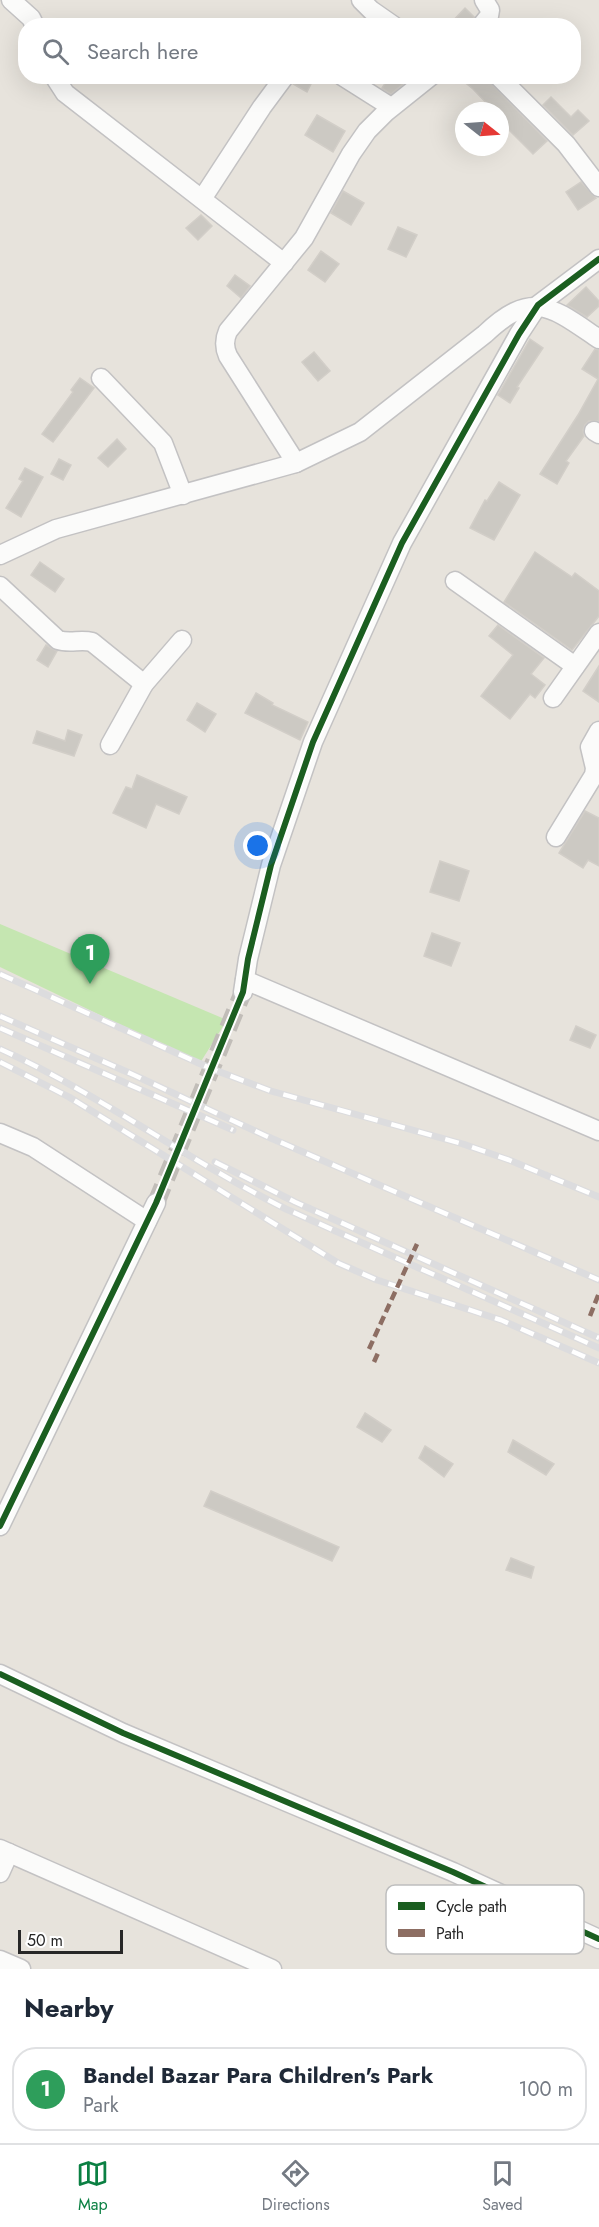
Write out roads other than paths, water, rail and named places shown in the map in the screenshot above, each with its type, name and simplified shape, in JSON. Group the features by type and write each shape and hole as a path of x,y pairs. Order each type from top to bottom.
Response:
{"street":[{"path":"11,0 31,18"},
{"path":"361,0 382,18"},
{"path":"484,0 490,10 487,18"},
{"path":"59,84 65,93 284,263"},
{"path":"202,199 279,84"},
{"path":"355,84 391,107"},
{"path":"296,463 228,356 225,347 228,331 304,238 351,154 367,132 391,107 421,84"},
{"path":"506,84 566,144 599,187"},
{"path":"599,259 538,306 519,334 402,543 313,742 271,865 248,959 244,986 599,1131"},
{"path":"0,555 56,529 296,463 360,432 500,320 517,311 538,306 556,311 599,339"},
{"path":"101,378 163,442 183,495"},
{"path":"455,581 575,666"},
{"path":"0,586 58,640 66,643 83,640 92,642 144,684"},
{"path":"553,698 599,633"},
{"path":"110,745 144,684 182,640"},
{"path":"556,837 594,775 595,768 590,747 599,731"},
{"path":"0,1133 33,1147 147,1221"},
{"path":"0,1526 156,1203"},
{"path":"0,1674 123,1733 482,1885"},
{"path":"0,1873 4,1851 272,1969"},
{"path":"584,1931 599,1938"},
{"path":"0,1960 21,1969"}],"tunnel":[{"path":"156,1203 243,992"}],"railway":[{"path":"0,974 212,1069 271,1091 463,1144 599,1197"},
{"path":"0,1016 266,1136 599,1280"},
{"path":"0,1028 233,1130"},
{"path":"0,1049 73,1086 214,1170 286,1209 599,1348"},
{"path":"0,1062 69,1097 338,1263 377,1280 501,1320 599,1363"},
{"path":"215,1162 295,1202 599,1338"}],"place":[{"name":"Bandel Bazar Para Children's Park","path":"90,984"}]}
